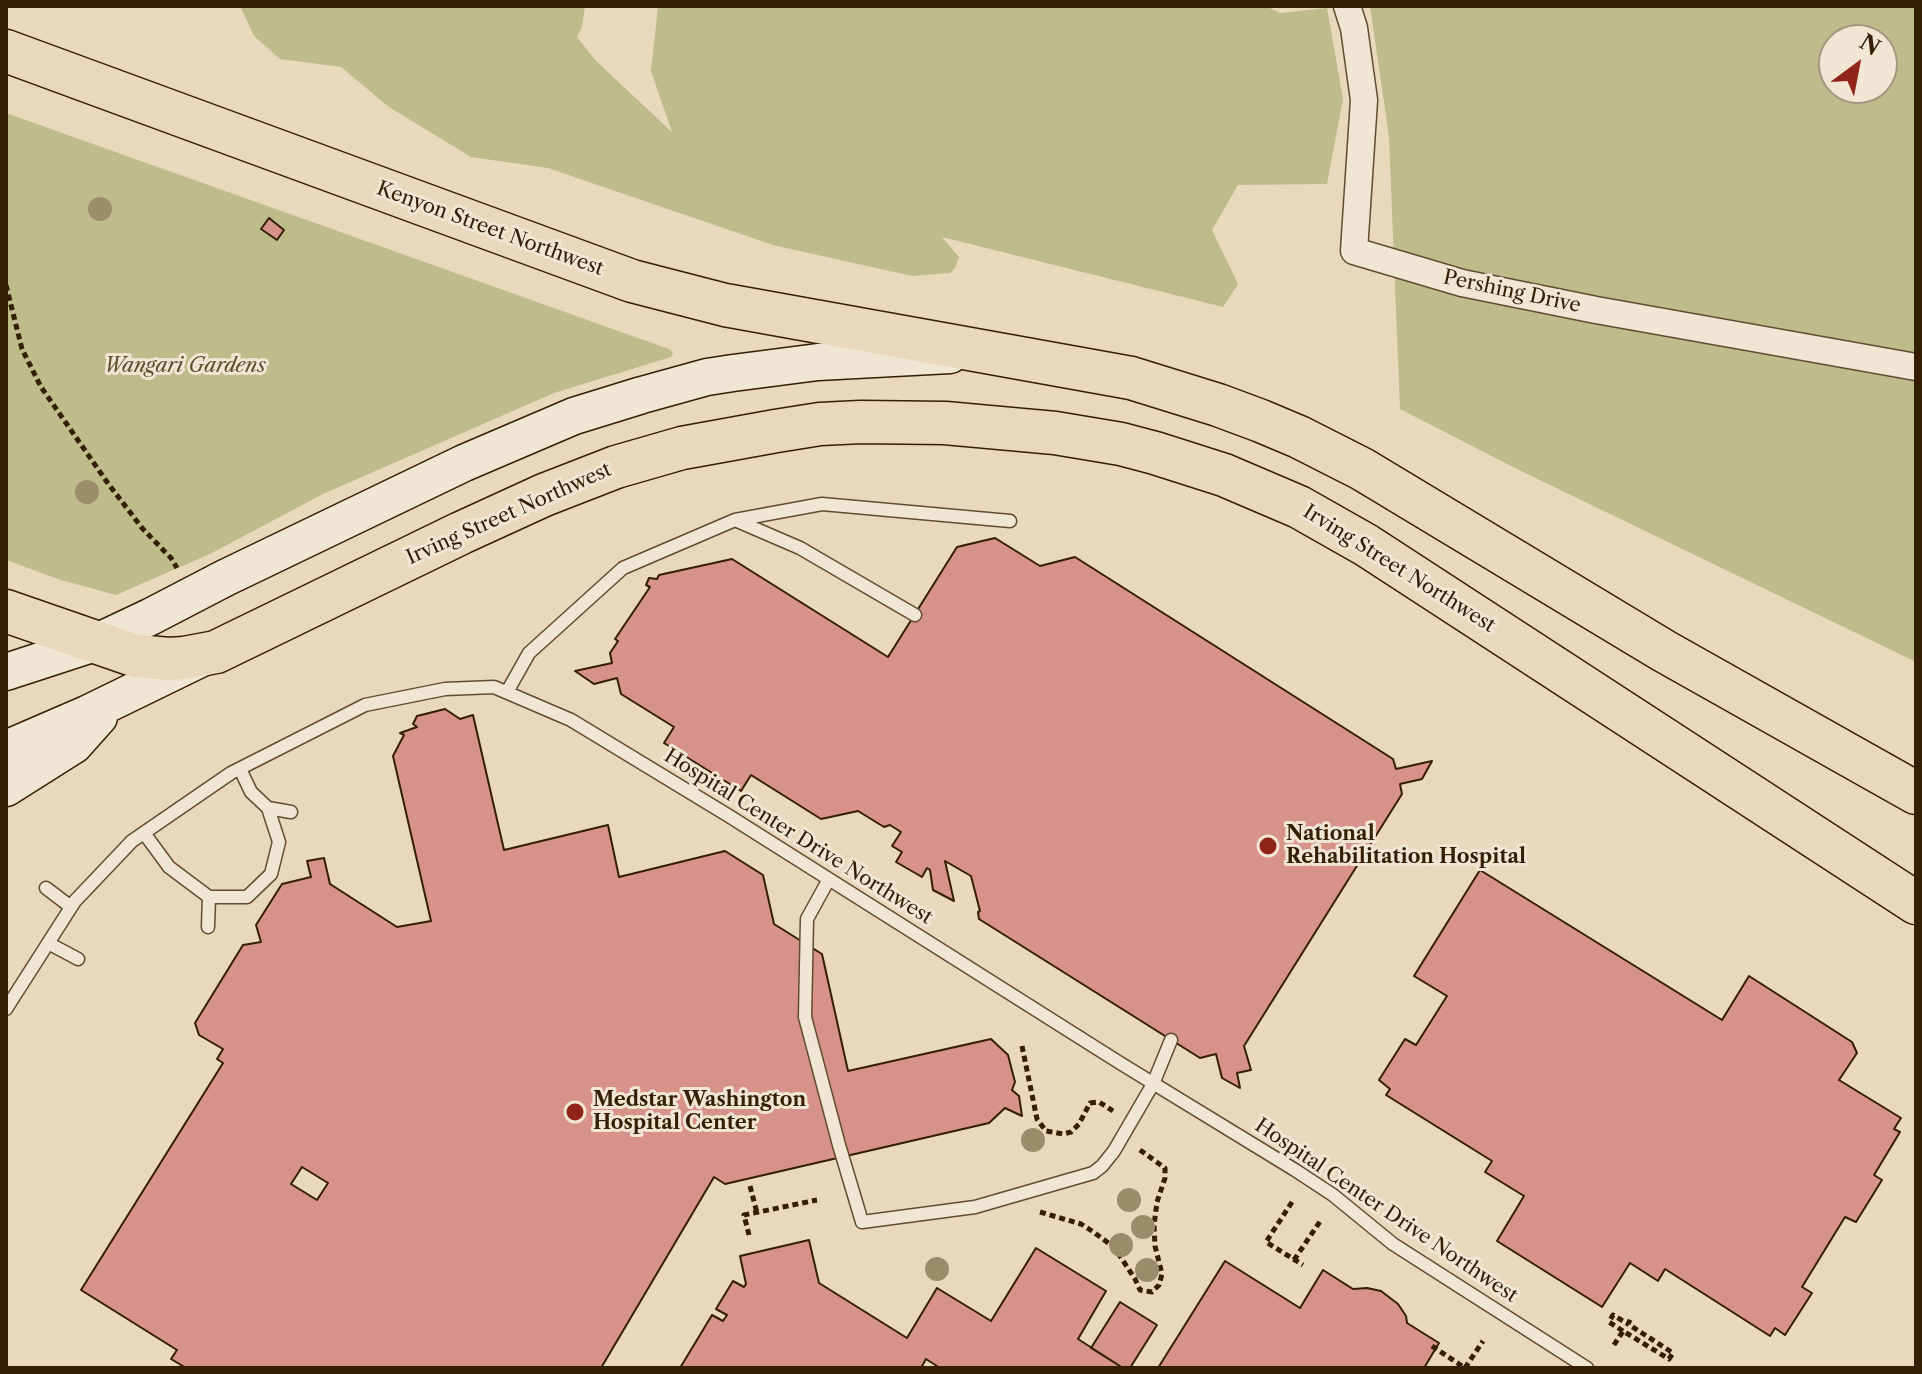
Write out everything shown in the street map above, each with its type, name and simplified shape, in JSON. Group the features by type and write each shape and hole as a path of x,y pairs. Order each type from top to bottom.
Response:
{"main road":[{"name":"Kenyon Street Northwest","path":"6,51 632,281 725,305 990,352"},
{"path":"6,672 95,643 464,463 538,430 607,405 707,377 783,366 990,352 1131,378 1218,405 1299,437 1362,469 1664,651 1916,793"},
{"name":"Irving Street Northwest","path":"6,611 136,656 184,658 216,652 507,511 585,478 659,453 712,441 820,424 945,423 1055,433 1121,444 1191,464 1248,484 1310,513 1366,545 1539,656 1916,903"},
{"path":"6,749 216,652"},
{"path":"6,788 74,745 109,704"}],"street":[{"name":"Pershing Drive","path":"1347,6 1354,28 1364,100 1354,251 1462,283 1916,367"}],"lane":[{"path":"507,692 529,653 623,568 735,520 822,504 1010,521"},
{"path":"735,520 800,548 915,615"},
{"name":"Hospital Center Drive Northwest","path":"6,1009 75,901 132,841 240,769 365,705 445,689 494,687 571,720 829,879 1295,1170 1343,1202 1393,1244 1587,1368"},
{"path":"144,833 169,867 209,897 247,897 271,874 279,842 268,808 251,792 240,769"},
{"path":"268,808 291,812"},
{"path":"829,879 807,919 805,1017 862,1222 975,1207 1093,1173 1114,1151 1153,1084 1171,1040"},
{"path":"46,888 71,907"},
{"path":"208,927 209,897"},
{"path":"48,943 78,959"}],"path":[{"path":"6,285 22,349 41,387 107,482 142,528 171,558 182,577"},
{"path":"1022,1046 1037,1119 1046,1131 1071,1132 1090,1103 1099,1102 1113,1111"},
{"path":"1035,1211 1081,1224 1114,1247 1140,1290 1152,1292 1159,1285 1162,1274 1154,1225 1165,1168 1140,1150"},
{"path":"750,1186 757,1213"},
{"path":"749,1235 744,1215 817,1200"},
{"path":"1292,1202 1266,1242 1303,1265"},
{"path":"1294,1260 1321,1220"},
{"path":"1613,1315 1630,1321 1673,1353 1669,1359 1623,1331 1609,1322 1613,1315"},
{"path":"1614,1345 1623,1331"},
{"path":"1432,1346 1465,1368 1483,1341"}],"green space":[{"path":"240,6 585,6 577,37 595,60 672,132 651,71 658,6 1266,6 1280,13 1327,8 1343,99 1327,184 1238,185 1212,230 1238,284 1223,307 942,237 959,257 955,268 950,273 912,276 773,245 548,168 471,157 389,107 341,67 280,59 254,36"},
{"path":"1370,6 1916,6 1916,662 1400,409 1389,137"},
{"name":"Wangari Gardens","path":"6,113 669,349 673,353 671,357 554,393 323,494 210,554 116,595 61,580 6,560"}],"building":[{"path":"269,218 284,230 277,240 261,229"},
{"path":"995,538 1040,566 1075,557 1393,759 1396,769 1432,761 1422,779 1400,784 1402,794 1244,1046 1251,1070 1237,1073 1240,1088 1222,1078 1216,1054 1200,1058 979,919 980,911 971,876 945,861 954,901 933,890 930,870 927,868 922,877 896,862 902,852 892,846 901,832 890,825 884,827 858,811 821,819 751,775 741,791 664,743 674,727 621,694 617,678 594,684 575,671 612,663 610,653 618,641 615,639 650,587 646,585 649,578 657,579 659,575 732,559 888,657 957,547"},
{"path":"445,709 460,719 473,715 504,850 608,825 619,877 725,851 763,875 774,924 822,954 848,1071 991,1039 1008,1055 1015,1082 1012,1090 1019,1096 1022,1116 1005,1108 989,1123 725,1184 714,1177 601,1368 186,1368 171,1359 177,1350 81,1290 223,1063 217,1059 223,1049 199,1035 195,1023 243,945 261,942 256,925 282,884 311,877 307,861 324,858 330,884 397,927 431,921 393,756 404,735 400,733 417,727 413,724 417,716","holes":["302,1167 328,1183 317,1200 291,1184"]},
{"path":"1480,870 1722,1020 1749,976 1852,1042 1857,1053 1839,1080 1901,1118 1894,1129 1900,1132 1874,1175 1882,1180 1856,1222 1845,1217 1802,1287 1812,1293 1785,1335 1775,1328 1770,1336 1665,1269 1658,1281 1630,1263 1602,1307 1497,1241 1524,1196 1485,1172 1492,1161 1386,1095 1390,1089 1379,1080 1405,1039 1416,1045 1447,996 1414,976"},
{"path":"809,1240 819,1283 907,1338 937,1288 991,1321 1036,1248 1106,1291 1078,1339 1123,1368 940,1368 926,1359 921,1368 680,1368 712,1315 723,1321 727,1315 716,1309 733,1281 744,1287 746,1284 740,1256"},
{"path":"1225,1261 1300,1308 1323,1270 1353,1289 1381,1291 1398,1304 1407,1323 1439,1343 1424,1368 1158,1368"},
{"path":"1120,1302 1157,1325 1130,1368 1123,1368 1091,1348"}],"place":[{"name":"National Rehabilitation Hospital","path":"1268,846"},
{"name":"Medstar Washington Hospital Center","path":"575,1112"}]}
